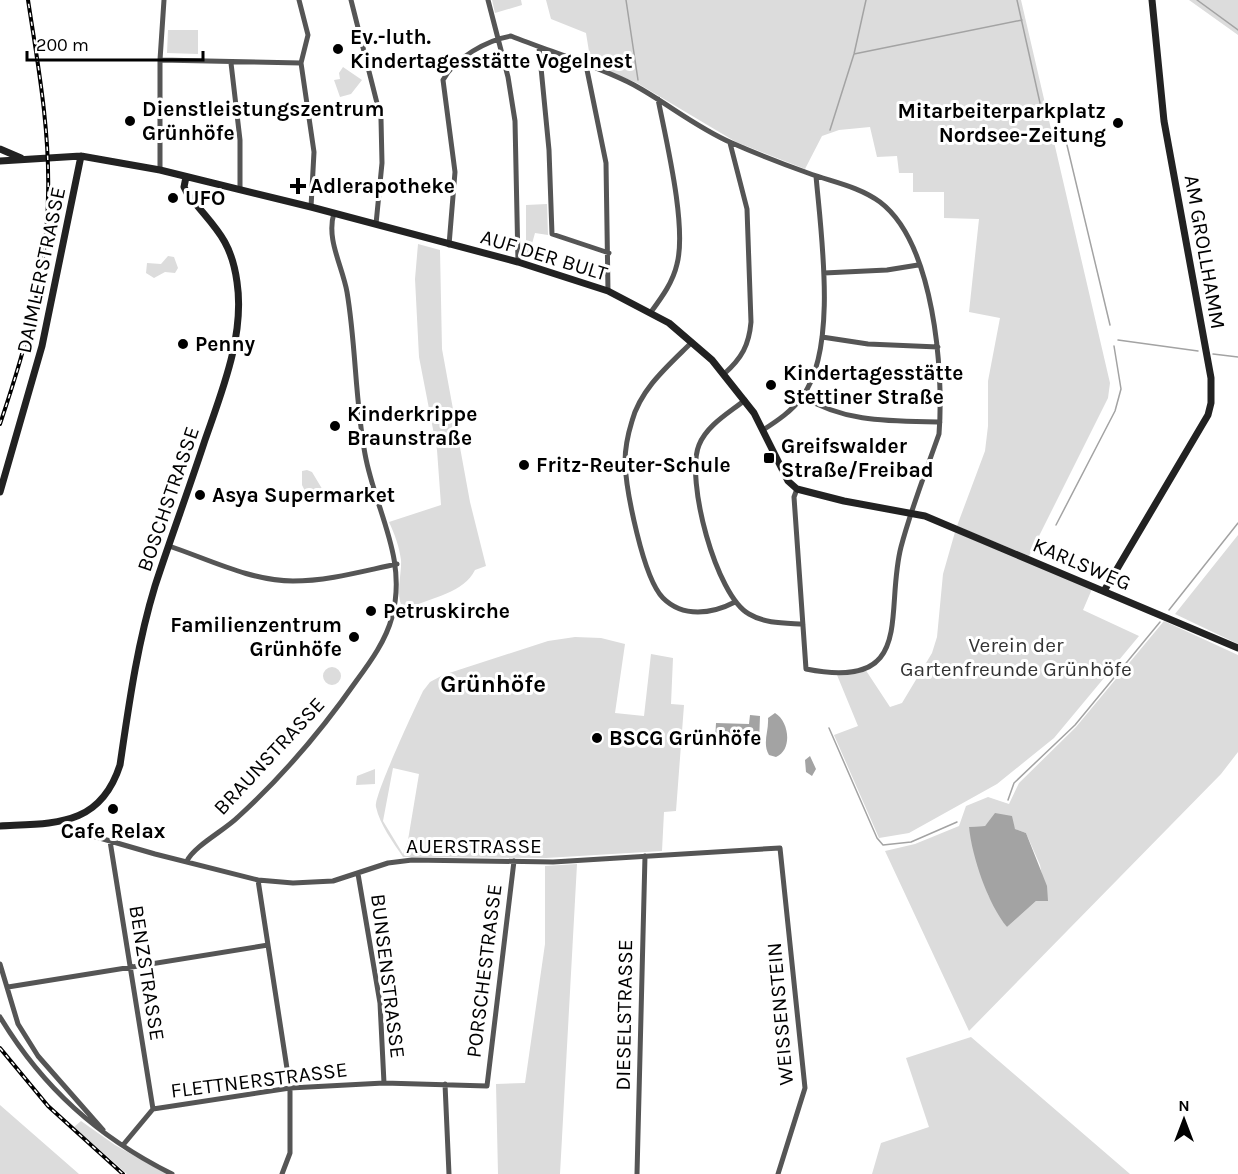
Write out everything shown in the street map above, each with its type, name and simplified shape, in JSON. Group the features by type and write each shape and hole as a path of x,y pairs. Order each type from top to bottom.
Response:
{"street":[{"path":"160,170 160,60 164,0"},
{"path":"299,0 308,35 301,63 314,152 311,207"},
{"path":"351,0 381,119 382,163 376,224"},
{"path":"488,0 515,121 518,262"},
{"name":"AM GROLLHAMM","path":"1104,591 1200,432 1211,403 1211,378 1164,121 1152,0"},
{"path":"449,244 455,172 443,80 449,70 498,39 511,36 611,74 658,99 730,143 816,176 847,185 881,203 909,241 918,265 938,347 939,434 901,549 891,642 878,659 861,668 836,673 806,669 794,497 797,489 847,502 913,512"},
{"path":"539,47 549,150 552,234 609,253"},
{"path":"160,60 301,63"},
{"path":"231,63 240,140 240,189"},
{"path":"586,65 606,163 608,291"},
{"path":"651,312 669,287 679,252 674,182 658,99"},
{"path":"724,375 745,352 751,322 747,209 730,143"},
{"path":"0,149 26,159"},
{"name":"AUF DER BULT","path":"0,161 81,156 160,170 518,262 608,291 651,312 692,342 724,375 745,400 764,430 788,481 797,489"},
{"name":"DAIMLERSTRASSE","path":"0,492 37,370 81,156"},
{"path":"764,430 802,396 818,361 822,337 824,273 816,176"},
{"name":"BOSCHSTRASSE","path":"66,822 95,805 115,783 120,765 140,641 169,546 224,387 239,303 238,283 230,253 215,224 184,187 186,177"},
{"name":"BRAUNSTRASSE","path":"187,861 193,851 223,831 264,793 307,747 371,660 389,626 397,589 397,564 388,527 372,487 364,452 348,297 339,257 330,235 334,213"},
{"path":"824,273 876,271 918,265"},
{"path":"822,337 868,344 938,347"},
{"path":"692,342 660,374 640,401 632,418 625,462 631,503 650,577 663,598 676,606 704,613 718,611 735,602"},
{"path":"802,396 838,415 875,421 940,422"},
{"path":"745,400 709,429 699,444 695,460 695,478 703,518 718,569 735,602 748,614 770,622 803,624"},
{"name":"KARLSWEG","path":"913,512 1238,648"},
{"path":"169,546 250,574 287,581 322,580 397,564"},
{"path":"0,826 66,822"},
{"name":"AUERSTRASSE","path":"66,822 79,832 258,880 325,882 358,874 388,863 412,860 554,862 780,848"},
{"name":"BENZSTRASSE","path":"110,841 153,1109"},
{"name":"WEISSENSTEIN","path":"778,1174 805,1088 780,848"},
{"name":"DIESELSTRASSE","path":"637,1174 645,856"},
{"name":"PORSCHESTRASSE","path":"487,1086 514,861"},
{"name":"BUNSENSTRASSE","path":"358,874 380,1003 384,1083"},
{"path":"258,880 290,1088 290,1153 282,1174"},
{"path":"8,987 268,945"},
{"path":"0,964 18,1024 38,1056 106,1134"},
{"path":"0,1017 17,1046 46,1083 82,1118 172,1174"},
{"name":"FLETTNERSTRASSE","path":"123,1145 153,1109 290,1088 384,1083 487,1086"},
{"path":"445,1084 449,1174"}],"green space":[{"path":"492,0 521,0 522,5 495,13"},
{"path":"546,0 1021,0 1110,383 1108,398 1029,556 957,526 985,451 988,426 988,381 1000,318 969,312 979,219 944,218 944,192 913,192 913,173 899,173 897,156 877,157 870,127 839,130 822,136 805,169 736,142 637,83 591,64 586,33 551,19"},
{"path":"1189,0 1238,0 1238,35"},
{"path":"168,30 198,30 198,54 167,53"},
{"path":"343,67 362,80 351,94 340,97 334,80 340,79 339,73"},
{"path":"547,204 548,235 535,233 528,258 526,257 526,205"},
{"path":"418,244 440,250 442,349 470,502 486,566 475,570 463,584 446,594 409,608 403,608 399,598 401,560 389,522 441,505 437,450 419,357 415,279"},
{"path":"168,256 174,257 178,268 175,273 165,272 154,278 146,273 147,263 161,264"},
{"path":"302,471 312,472 324,492 317,499 308,497 302,485"},
{"name":"Verein der Gartenfreunde Grünhöfe","path":"955,532 1092,589 1083,610 1139,636 1054,738 997,784 909,833 879,838 834,735 858,726 837,675 865,669 890,707 902,703 932,653 937,637 943,574"},
{"path":"1238,535 1238,644 1175,614"},
{"path":"1164,621 1238,655 1238,752 1221,774 969,1031 885,851 915,844 959,826 966,806 988,797 1009,804 1019,783 1076,727","holes":["991,819 1012,824 1015,829 1026,833 1040,865 1047,901 1036,901 1007,927 988,895 969,827 985,826"]},
{"path":"575,637 601,638 625,644 615,713 644,716 651,654 673,658 671,704 684,705 676,811 664,812 662,851 546,858 403,857 387,833 376,807 381,787 395,752 423,691 430,682 443,675 548,641","holes":["393,768 419,774 408,840 403,854 383,821"]},
{"path":"328,667 336,667 341,672 339,683 328,685 323,680 323,672"},
{"path":"375,769 375,784 356,785 357,776"},
{"path":"577,864 560,1174 498,1174 496,1084 525,1083 545,944 545,866"},
{"path":"971,1037 1130,1174 872,1174 881,1143 929,1127 906,1058"},
{"path":"0,1105 79,1174 0,1174"},
{"path":"81,1121 115,1145 167,1174 127,1174 74,1127"}],"shaded area":[{"path":"775,713 783,722 787,735 785,748 776,757 769,755 766,741 768,718"},
{"path":"750,715 760,716 759,743 715,741 716,723 749,724"},
{"path":"810,756 816,769 812,776 806,772 805,760"},
{"path":"995,813 1012,816 1015,829 1026,833 1047,886 1048,901 1036,901 1007,927 993,906 982,880 969,827 985,826"}],"waterway":[{"path":"626,0 638,80"},
{"path":"830,130 854,54 866,0"},
{"path":"1017,0 1040,103"},
{"path":"1197,0 1238,30"},
{"path":"854,54 1022,20"},
{"path":"1065,129 1110,325"},
{"path":"1118,340 1198,351"},
{"path":"1056,525 1115,411 1121,389 1114,346"},
{"path":"1213,354 1238,357"},
{"path":"1169,610 1238,523"},
{"path":"1008,800 1014,783 1075,725 1160,622"},
{"path":"829,728 877,838 883,845 911,842 957,822"}],"railway":[{"path":"0,424 33,312 44,255 47,225 48,171 45,122 28,0"},
{"path":"0,1048 48,1106 123,1174"}],"place":[{"name":"Ev.-luth. Kindertagesstätte Vogelnest","path":"338,49"},
{"name":"Dienstleistungszentrum Grünhöfe","path":"130,121"},
{"name":"Mitarbeiterparkplatz Nordsee-Zeitung","path":"1118,123"},
{"name":"Adlerapotheke","path":"298,186"},
{"name":"UFO","path":"173,198"},
{"name":"Penny","path":"183,344"},
{"name":"Kindertagesstätte Stettiner Straße","path":"771,385"},
{"name":"Kinderkrippe Braunstraße","path":"335,426"},
{"name":"Greifswalder Straße/Freibad","path":"769,458"},
{"name":"Fritz-Reuter-Schule","path":"524,465"},
{"name":"Asya Supermarket","path":"200,495"},
{"name":"Petruskirche","path":"371,611"},
{"name":"Familienzentrum Grünhöfe","path":"354,637"},
{"name":"BSCG Grünhöfe","path":"597,738"},
{"name":"Cafe Relax","path":"113,809"}],"district":[{"name":"Grünhöfe","path":"493,684"}]}
